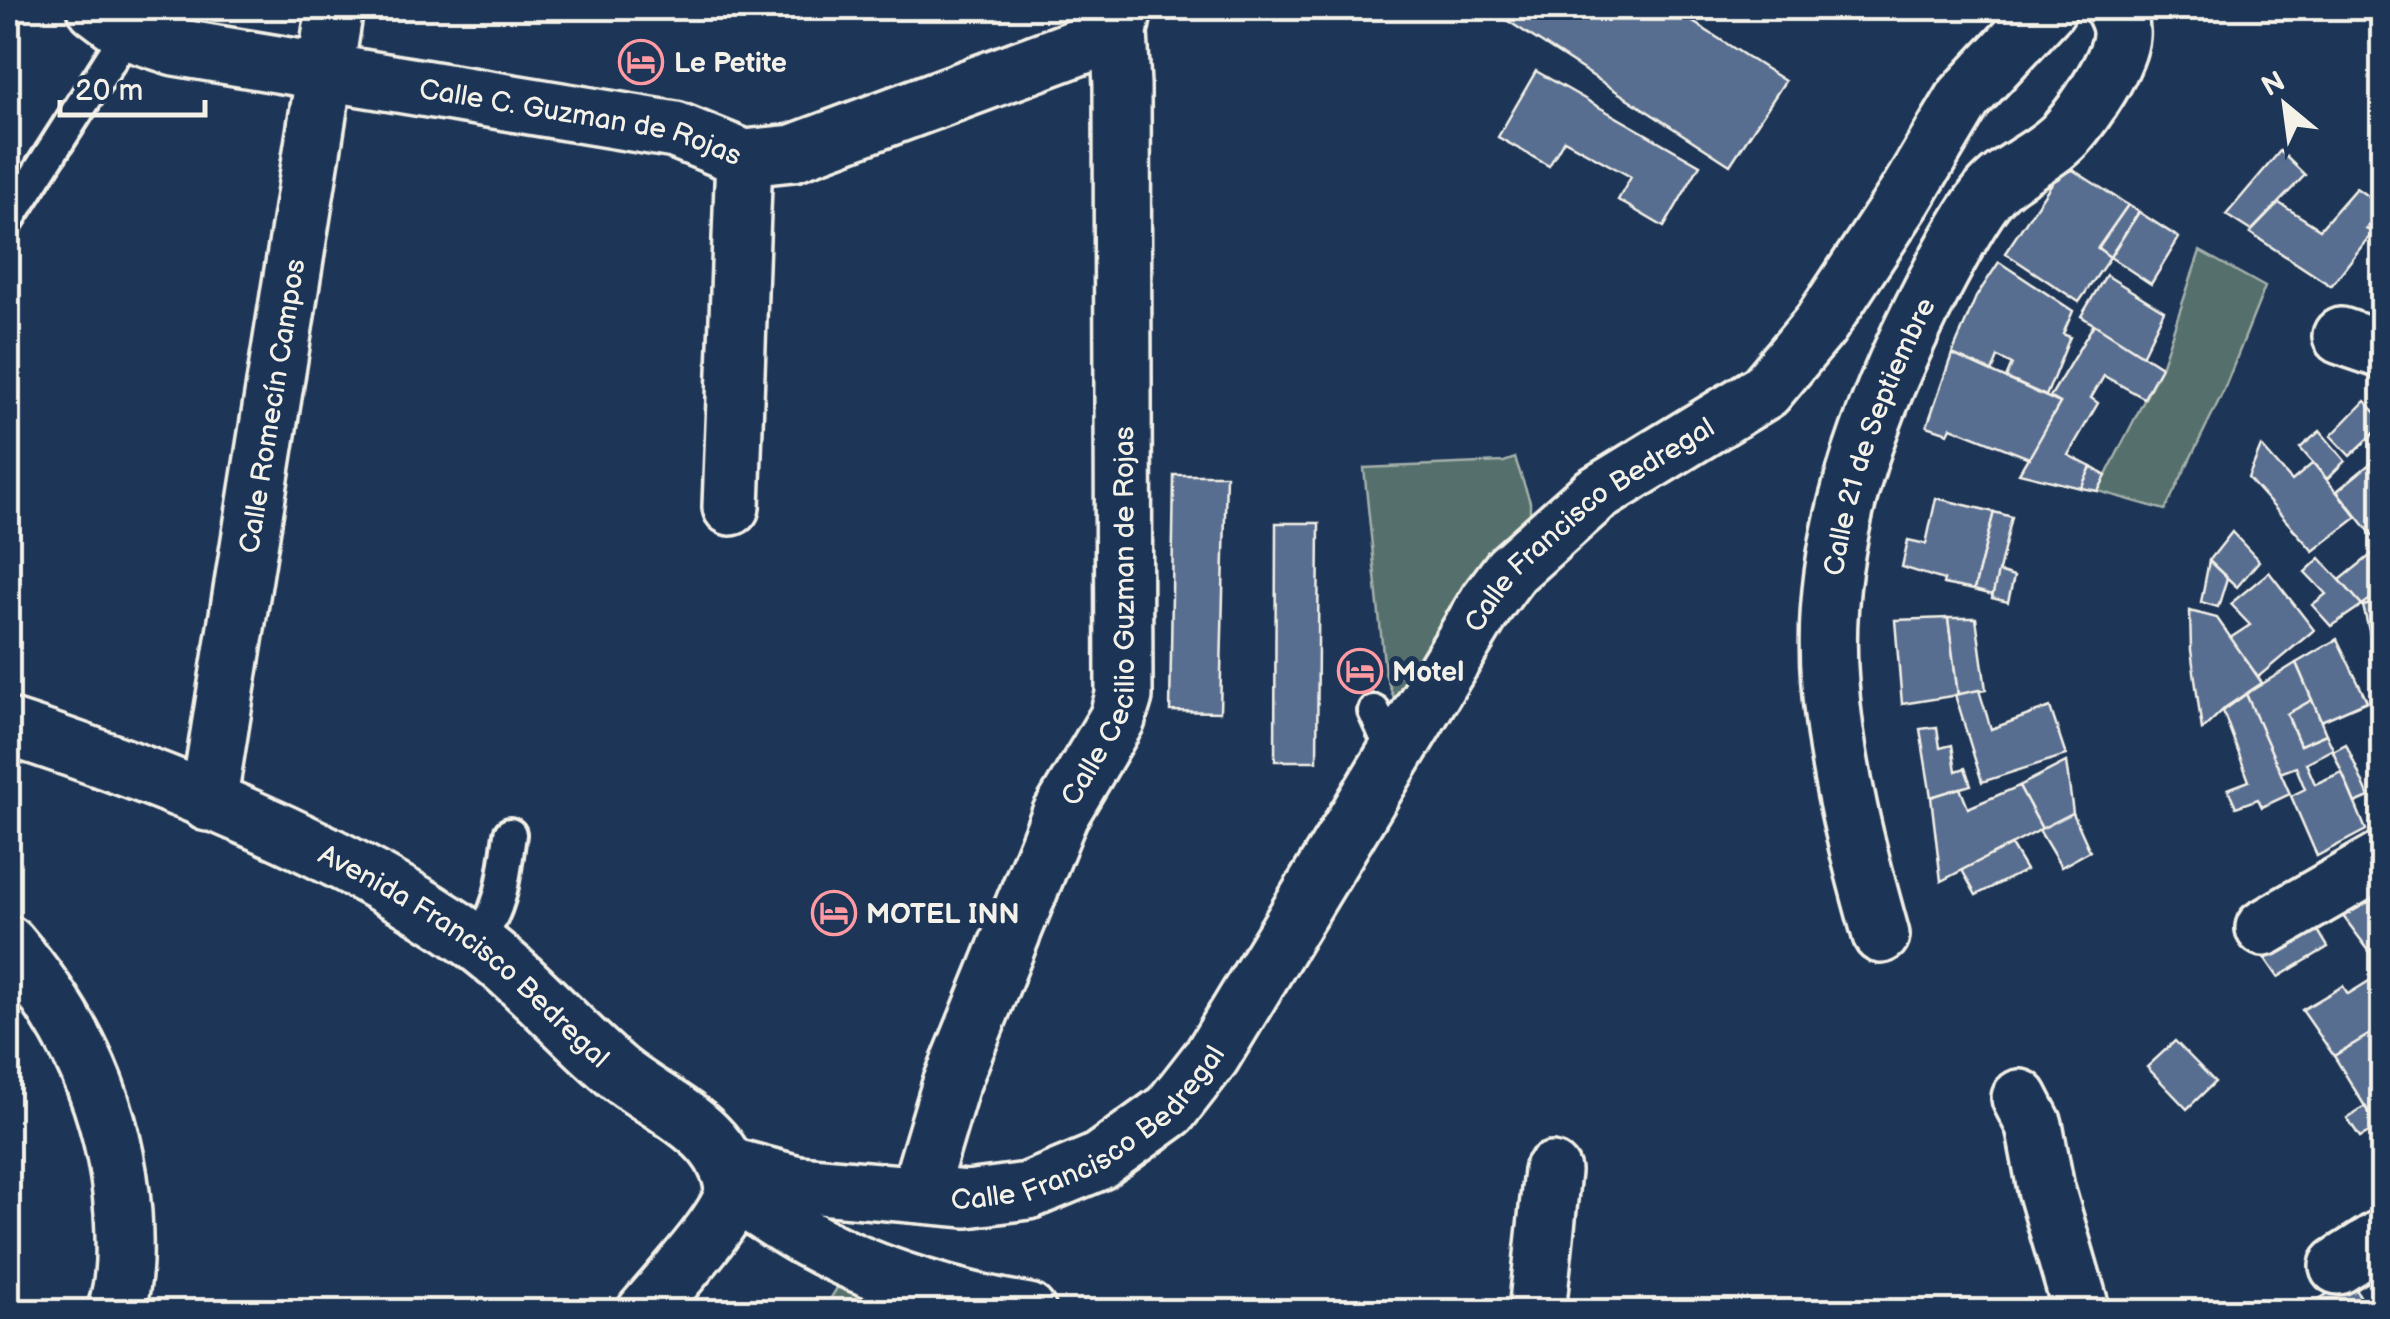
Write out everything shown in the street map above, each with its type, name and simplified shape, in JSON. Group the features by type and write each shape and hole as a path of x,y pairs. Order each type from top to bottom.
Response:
{"street":[{"name":"Calle Romecín Campos","path":"208,803 334,8"},
{"name":"Calle Francisco Bedregal","path":"730,1179 967,1199 1028,1191 1098,1162 1170,1110 1212,1056 1388,728 1511,570 1595,495 1765,391 1821,324 1964,98 2048,8"},
{"name":"Calle 21 de Septiembre","path":"1881,935 1837,749 1829,679 1837,549 1862,452 1884,387 1912,326 1941,270 1992,190 2065,135 2093,97 2119,50 2120,20 2113,8"},
{"name":"Calle C. Guzman de Rojas","path":"112,20 175,47 674,130 744,158 793,153 1122,20"},
{"name":"Calle Cecilio Guzman de Rojas","path":"918,1194 950,1087 1060,815 1117,719 1124,696 1122,20"},
{"path":"731,507 744,158"},
{"name":"Avenida Francisco Bedregal","path":"8,727 70,747 208,803 286,836 366,877 476,943 616,1072 707,1136 730,1179 812,1242 844,1257 983,1304 1028,1312"},
{"path":"2264,928 2382,860"},
{"path":"8,944 43,986 76,1039 102,1102 119,1164 124,1229 123,1287 114,1312"},
{"path":"2020,1098 2034,1125 2046,1190 2082,1312"},
{"path":"1537,1312 1552,1171"},
{"path":"645,1312 723,1218 730,1179"}],"lane":[{"path":"8,220 112,20"},
{"path":"476,943 492,923 502,891 510,834"}],"green space":[{"path":"2200,251 2265,287 2223,392 2165,510 2098,491 2161,367"},
{"path":"1515,458 1530,502 1530,524 1398,710 1385,673 1364,468 1504,462"},
{"path":"842,1280 932,1312 822,1312"}],"building":[{"path":"1488,8 1671,8 1785,81 1730,165"},
{"path":"1536,71 1700,165 1664,227 1618,200 1631,177 1564,140 1549,166 1498,137"},
{"path":"2280,151 2305,175 2251,231 2226,215"},
{"path":"2073,170 2128,205 2098,248 2110,257 2079,302 2005,253 2058,174"},
{"path":"2356,188 2382,206 2382,224 2372,220 2366,228 2372,233 2331,286 2250,233 2279,203 2320,229"},
{"path":"2128,205 2139,212 2110,257 2098,248"},
{"path":"2139,212 2179,238 2151,284 2110,257"},
{"path":"1999,262 2073,311 2063,334 2070,337 2046,396 2006,378 2012,364 1998,357 1992,372 1952,354 1976,297"},
{"path":"2106,275 2164,311 2142,356 2081,316"},
{"path":"2094,324 2161,367 2144,398 2104,376 2091,398 2098,403 2068,455 2091,467 2081,488 2019,473 2060,403 2050,397"},
{"path":"1952,354 2060,403 2029,458 1951,427 1948,433 1927,426"},
{"path":"2365,401 2382,419 2382,426 2350,456 2331,436"},
{"path":"2320,431 2345,461 2327,479 2300,448"},
{"path":"2261,446 2292,481 2313,463 2357,517 2313,551 2248,478"},
{"path":"2382,454 2382,529 2373,536 2337,491"},
{"path":"2091,467 2106,476 2098,491 2081,488"},
{"path":"1174,475 1226,475 1220,712 1170,711"},
{"path":"1936,498 1994,512 1974,590 1943,584 1944,580 1902,567 1908,540 1926,544"},
{"path":"1994,512 2012,517 1993,595 1974,590"},
{"path":"1276,523 1319,523 1317,761 1275,761"},
{"path":"2232,532 2259,561 2237,587 2209,561"},
{"path":"2382,546 2382,591 2362,605 2340,580"},
{"path":"2320,558 2362,605 2331,626 2312,605 2326,594 2305,572"},
{"path":"2209,561 2227,578 2218,607 2201,602"},
{"path":"1998,572 2014,577 2008,602 1992,598"},
{"path":"2269,572 2314,630 2258,677 2230,638 2250,625 2230,604"},
{"path":"2382,602 2382,636 2371,639 2363,606"},
{"path":"2190,611 2217,618 2262,683 2226,707 2202,730 2191,650"},
{"path":"1948,618 1958,695 1902,704 1895,620"},
{"path":"1948,618 1976,618 1986,690 1958,695"},
{"path":"2337,639 2367,701 2321,721 2296,663"},
{"path":"2296,663 2312,700 2287,714 2300,745 2326,734 2333,749 2306,763 2315,784 2342,772 2366,830 2317,856 2291,796 2305,789 2296,767 2280,773 2246,694"},
{"path":"1979,690 1991,729 2050,707 2066,755 1982,782 1955,695"},
{"path":"2246,694 2290,794 2262,807 2258,799 2236,807 2228,789 2249,781 2223,711"},
{"path":"2312,700 2326,734 2300,745 2287,714"},
{"path":"1937,727 1940,748 1952,745 1956,771 1965,768 1971,785 1931,797 1920,729"},
{"path":"2346,744 2369,797 2355,803 2333,751"},
{"path":"2066,762 2073,813 2042,829 2019,786"},
{"path":"2019,786 2042,829 1941,881 1931,797 1960,788 1968,808"},
{"path":"2073,813 2090,851 2061,867 2039,830"},
{"path":"2011,845 2026,870 1976,895 1962,870"},
{"path":"2382,887 2382,968 2340,912"},
{"path":"2316,927 2328,947 2278,977 2264,957"},
{"path":"2382,973 2382,1027 2334,1056 2302,1010 2343,986 2348,994"},
{"path":"2382,1027 2382,1055 2370,1062 2382,1083 2382,1134 2334,1056"},
{"path":"2175,1041 2215,1082 2187,1109 2147,1067"},
{"path":"2365,1106 2378,1127 2360,1137 2347,1118"},
{"path":"2351,1280 2369,1312 2297,1312"}],"place":[{"name":"Le Petite","path":"641,62"},
{"name":"Motel","path":"1360,671"},
{"name":"MOTEL INN","path":"834,913"}]}
